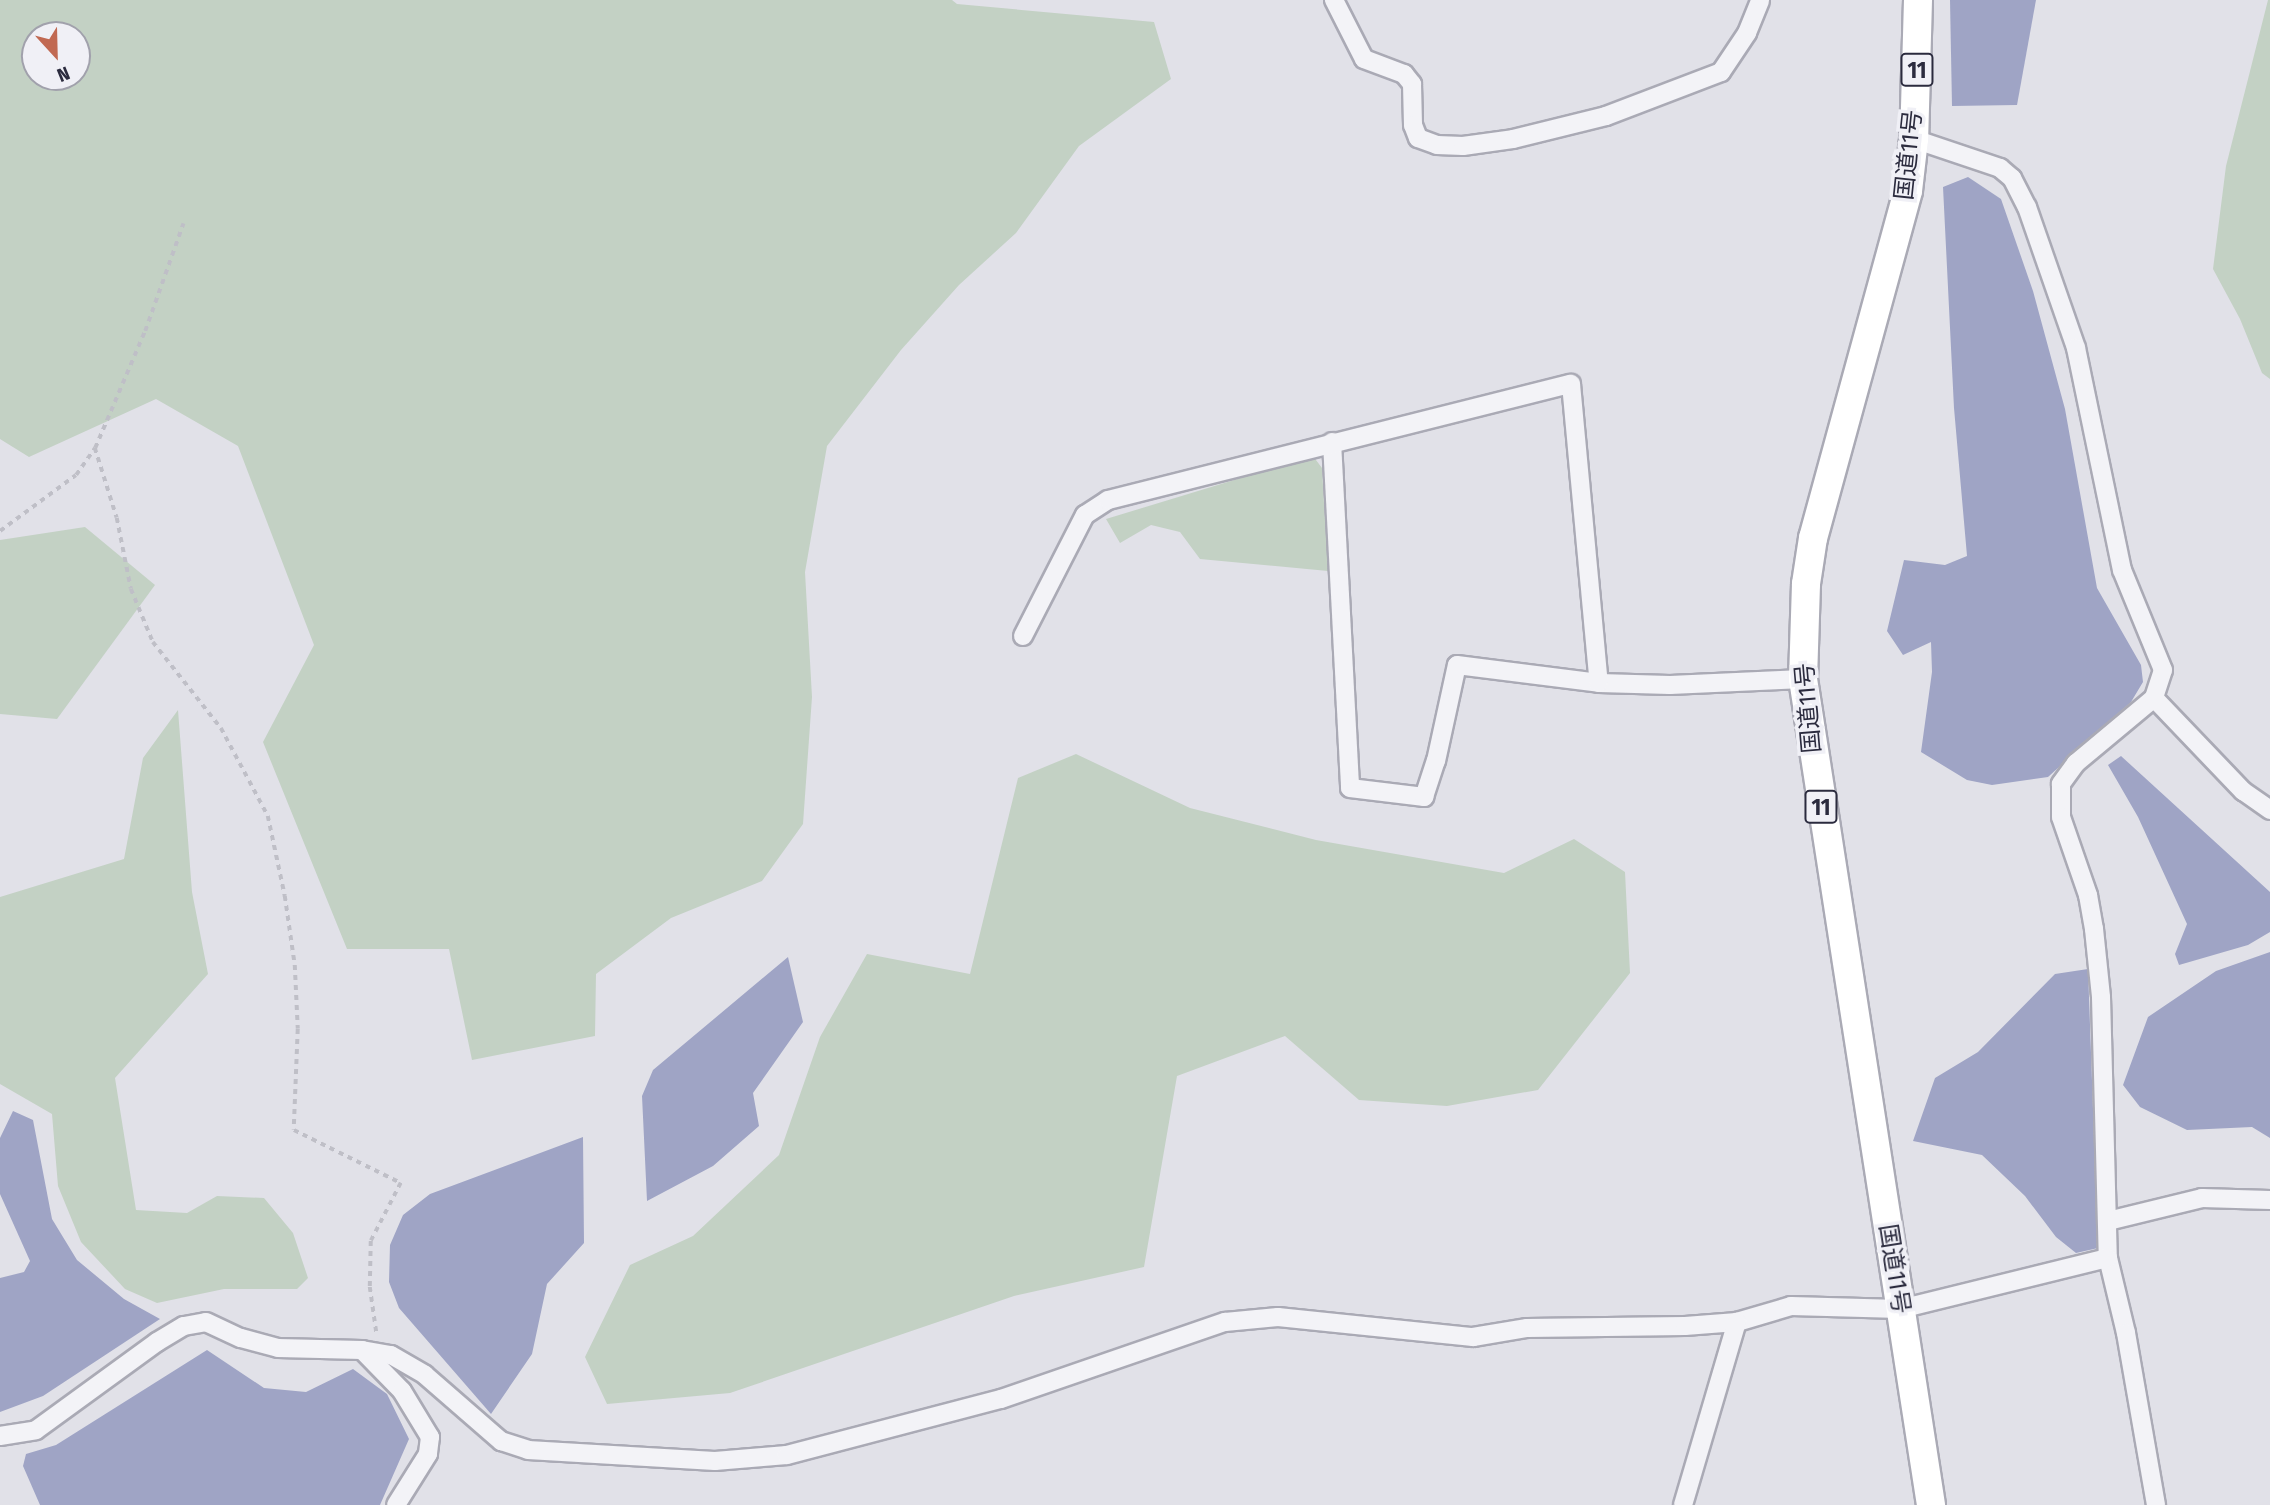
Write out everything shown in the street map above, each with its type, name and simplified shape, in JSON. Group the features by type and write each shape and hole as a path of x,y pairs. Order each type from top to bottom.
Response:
{"highway":[{"name":"国道11号","path":"1918,0 1914,139 1909,191 1813,538 1806,584 1803,679 1931,1505"}],"street":[{"path":"1334,0 1364,59 1404,74 1412,85 1413,125 1418,138 1437,145 1463,146 1513,139 1606,116 1721,72 1747,33 1760,0"},
{"path":"1914,139 2000,167 2012,178 2026,207 2076,348 2122,570 2163,670 2154,698 2076,763 2061,784 2061,817 2088,895 2101,997 2108,1258 2126,1333 2156,1505"},
{"path":"1023,636 1085,515 1108,500 1571,384 1599,683"},
{"path":"1332,442 1350,788 1424,797 1436,761 1457,666 1599,683 1670,685 1803,679"},
{"path":"2154,698 2243,791 2270,810"},
{"path":"2108,1220 2202,1198 2270,1200"},
{"path":"0,1436 36,1430 184,1326 206,1322 241,1338 278,1348 370,1345 425,1375 501,1441 528,1450 715,1461 787,1455 1001,1399 1225,1322 1278,1317 1473,1337 1527,1328 1685,1326 1737,1322 1791,1306 1900,1309 2108,1258"},
{"path":"1684,1505 1737,1322"},
{"path":"370,1345 430,1437 428,1454 396,1505"}],"path":[{"path":"0,531 76,475 95,448 145,331 183,224"},
{"path":"95,448 117,518 131,589 153,642 222,728 268,816 285,895 295,965 298,1029 294,1130 401,1183 371,1241 370,1345"}],"green space":[{"path":"0,0 952,0 957,4 1154,22 1171,79 1079,146 1016,233 959,285 901,350 827,446 805,572 812,697 803,824 762,881 671,918 596,974 595,1036 472,1060 449,949 347,949 263,742 314,645 238,446 156,399 29,457 0,439"},
{"path":"2268,0 2270,379 2262,373 2240,319 2213,269 2226,166"},
{"path":"1313,456 1322,468 1328,571 1200,559 1180,532 1151,525 1120,543 1106,519"},
{"path":"85,527 155,585 57,719 0,714 0,540"},
{"path":"178,710 192,892 208,974 115,1078 136,1210 187,1213 217,1196 264,1198 293,1233 308,1278 297,1289 224,1289 157,1303 125,1289 81,1242 58,1186 52,1114 0,1084 0,897 124,859 143,758"},
{"path":"1076,754 1190,808 1316,840 1504,873 1574,839 1625,872 1630,973 1538,1090 1447,1106 1359,1100 1285,1036 1177,1076 1144,1267 1014,1296 730,1393 607,1404 585,1357 630,1265 693,1236 779,1155 820,1037 867,954 970,974 1018,778"}],"water":[{"path":"1950,0 2036,0 2017,105 1952,106"},
{"path":"1968,177 2001,199 2033,291 2065,409 2097,588 2141,665 2143,682 2131,702 2048,777 1992,785 1967,780 1921,752 1932,672 1931,642 1903,655 1887,631 1904,560 1945,565 1967,556 1954,408 1943,187"},
{"path":"2121,756 2270,892 2270,932 2248,945 2179,965 2175,954 2187,924 2138,817 2108,765"},
{"path":"2270,952 2270,1138 2252,1127 2187,1130 2140,1107 2123,1085 2148,1017 2216,971"},
{"path":"788,957 803,1022 753,1093 759,1126 713,1166 647,1201 642,1096 653,1070"},
{"path":"2088,969 2098,1248 2076,1253 2056,1237 2025,1196 1982,1155 1913,1141 1935,1078 1978,1052 2055,974"},
{"path":"13,1111 33,1120 52,1219 77,1260 124,1299 160,1319 43,1396 0,1412 0,1278 24,1272 30,1261 0,1194 0,1138"},
{"path":"583,1137 584,1243 547,1284 532,1354 491,1414 399,1308 389,1282 390,1245 403,1215 430,1194"},
{"path":"207,1350 264,1388 306,1392 353,1369 387,1394 409,1439 380,1505 40,1505 23,1466 26,1454 56,1445"}]}
